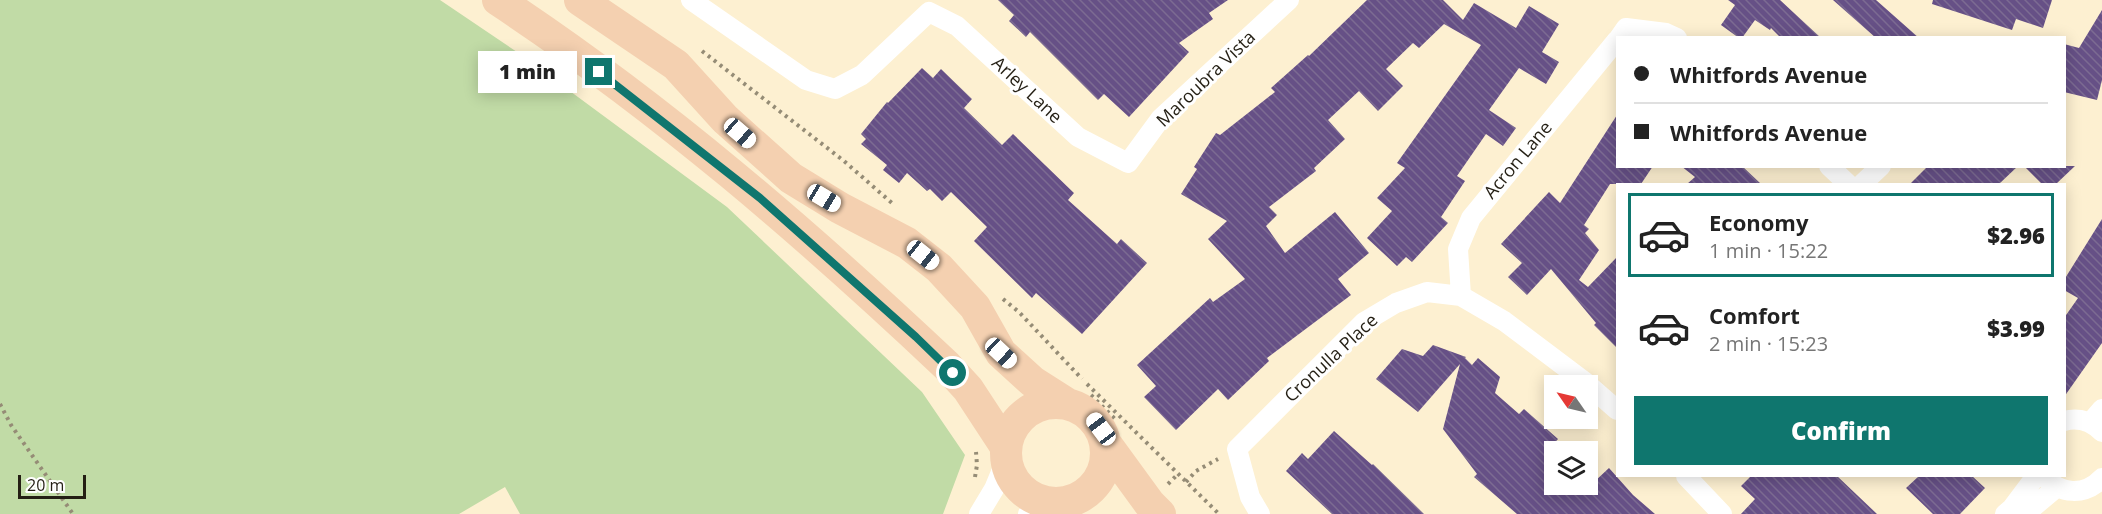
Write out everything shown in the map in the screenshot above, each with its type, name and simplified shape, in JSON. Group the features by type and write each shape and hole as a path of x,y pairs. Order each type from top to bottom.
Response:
{"main road":[{"path":"498,0 543,30 655,114 778,214 947,366 968,389 996,451 1020,489 1053,509 1077,500 1091,490 1101,477 1106,461 1106,444"},
{"path":"580,0 676,65 725,119 791,178 840,208 907,243 939,268 975,307 1001,353 1033,382 1092,417 1101,429 1106,444 1149,503 1160,514"},
{"path":"996,451 1020,417 1034,408 1050,403 1066,403"}],"street":[{"name":"Arley Lane","path":"691,0 806,80 835,89 862,75 929,12 957,26 1078,137 1128,163"},
{"name":"Maroubra Vista","path":"1128,163 1161,118 1289,0"},
{"path":"1621,35 1666,33 1673,36"},
{"name":"Acron Lane","path":"1461,296 1458,249 1470,218 1616,41"},
{"path":"1831,168 1847,183"},
{"path":"1863,183 1879,168"},
{"name":"Cronulla Place","path":"1237,449 1364,322 1395,303 1427,292 1461,296 1504,321 1586,382 1616,409"},
{"path":"2066,421 2098,422"},
{"path":"1237,449 1250,497 1260,514"},
{"path":"980,514 994,489 996,451"},
{"path":"1687,477 1722,514"},
{"path":"2005,514 2035,477"},
{"path":"2025,514 2051,481 2072,491 2099,486"}],"path":[{"path":"0,404 10,425 73,514"},
{"path":"1186,482 1196,471 1237,449"},
{"path":"974,480 977,465 996,451"}],"green space":[{"path":"0,0 440,0 517,52 727,207 922,392 965,455 943,514 520,514 505,487 459,514 0,514"}],"building":[{"path":"998,0 1228,0 1209,13 1213,19 1179,43 1189,52 1129,117 1104,94 1098,100 1030,32 1026,37 1009,21 1014,15"},
{"path":"1367,0 1443,0 1463,20 1474,3 1516,28 1529,6 1559,24 1542,52 1559,62 1546,84 1519,68 1489,110 1516,128 1503,146 1486,134 1457,176 1465,181 1441,217 1448,223 1412,262 1406,257 1397,266 1367,238 1392,211 1377,198 1405,168 1397,163 1481,45 1444,24 1419,48 1413,43 1386,69 1403,86 1378,111 1359,91 1328,120 1345,139 1314,168 1316,171 1269,207 1277,215 1266,226 1285,253 1335,212 1369,253 1338,279 1351,295 1267,358 1269,361 1228,400 1218,389 1176,430 1144,397 1156,386 1137,365 1210,298 1213,302 1245,279 1208,239 1227,221 1181,194 1197,169 1194,167 1216,133 1220,135 1275,92 1271,88 1309,56"},
{"path":"1728,0 1780,0 1819,36 1779,36 1771,28 1770,30 1755,20 1743,36 1736,36 1721,25 1735,5"},
{"path":"1833,0 1876,0 1917,36 1874,36"},
{"path":"1933,0 2052,0 2043,28 2016,19 2012,30 1932,4"},
{"path":"2102,10 2102,80 2097,100 2066,92 2066,45 2079,48"},
{"path":"922,68 933,78 941,69 972,99 964,108 1002,145 1013,134 1074,193 1068,200 1117,244 1121,239 1147,263 1082,334 1036,293 1032,298 974,241 987,227 951,192 942,201 930,189 927,191 907,173 899,183 883,170 887,165 861,144 866,139 861,134 887,102"},
{"path":"1616,117 1616,168 1652,168 1642,183 1610,184 1584,225 1589,229 1585,233 1599,250 1579,280 1588,287 1616,258 1616,347 1594,325 1596,323 1551,269 1527,295 1508,277 1522,263 1501,244 1549,192 1560,203"},
{"path":"2075,166 2057,183 2041,183 2026,168"},
{"path":"1684,168 1744,168 1760,183 1688,183 1695,177"},
{"path":"1926,168 2016,168 2000,183 1911,183"},
{"path":"2102,219 2102,343 2066,394 2066,315 2078,298 2066,291 2066,277"},
{"path":"1433,345 1466,357 1472,365 1478,358 1500,377 1495,393 1519,414 1524,409 1558,439 1544,441 1544,495 1598,495 1598,478 1609,468 1633,495 1655,514 1517,514 1474,477 1477,474 1443,429 1460,364 1418,412 1376,379 1402,349 1423,356"},
{"path":"1334,431 1373,464 1424,514 1332,514 1286,471 1302,453 1308,459"},
{"path":"1750,477 1838,477 1877,514 1741,514 1755,499 1741,486"},
{"path":"1918,477 1973,477 1985,488 1960,514 1933,514 1906,488"}],"route":[{"path":"599,72 760,198 916,337 953,373"}]}
